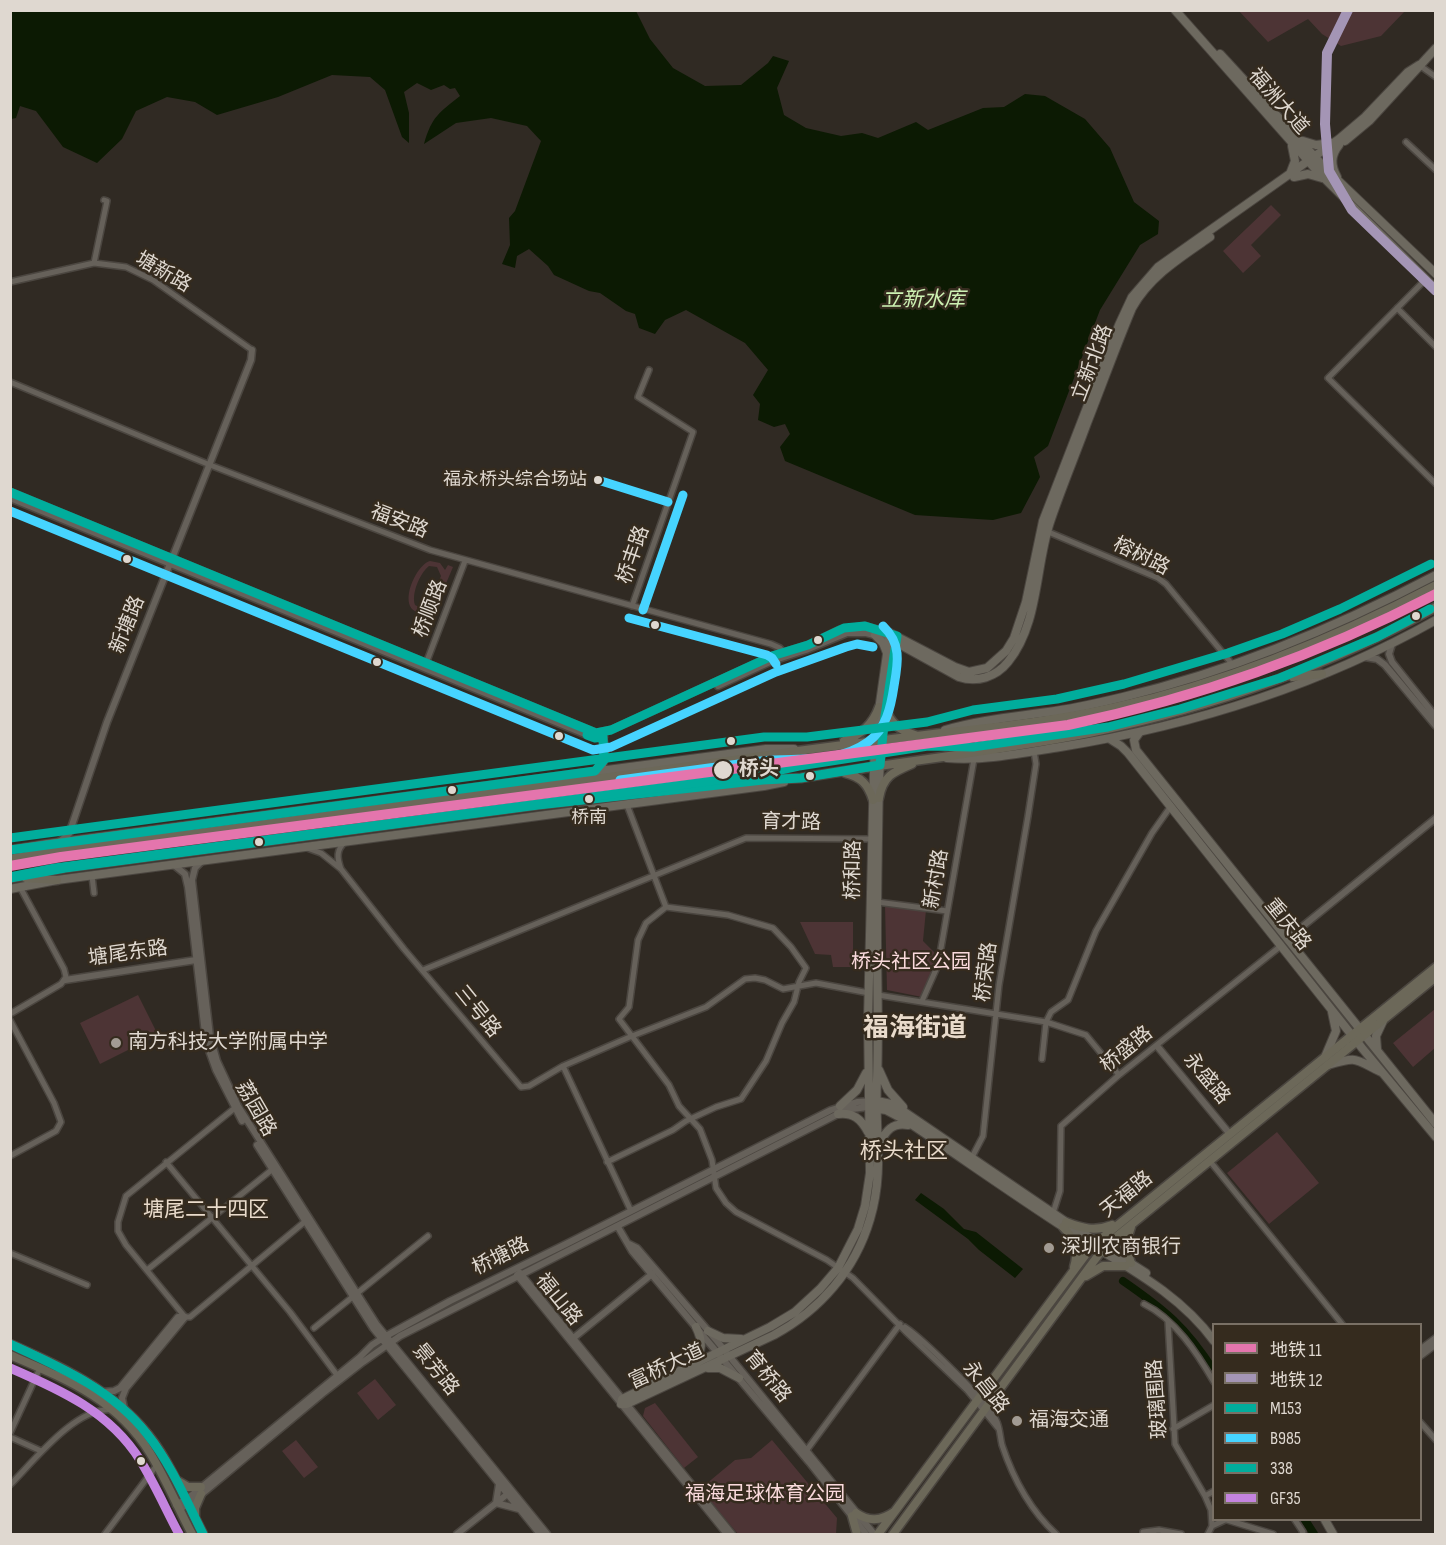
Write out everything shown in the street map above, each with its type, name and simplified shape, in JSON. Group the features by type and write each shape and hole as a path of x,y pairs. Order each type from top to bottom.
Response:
{"main road":[{"name":"福洲大道","path":"1175,10 1313,161 1326,180 1436,289"},
{"name":"福洲大道","path":"1181,10 1292,139"},
{"name":"立新北路","path":"893,638 962,670 980,670 997,661 1010,645 1019,623 1044,531 1119,325 1127,305 1138,289 1158,267 1337,144 1408,72 1419,65 1436,48"},
{"path":"1326,180 1308,174 1291,177 1295,161 1292,139 1316,145 1337,144 1332,158 1333,170 1339,181"},
{"name":"福洲大道","path":"1313,161 1325,168 1435,272"},
{"name":"立新北路","path":"893,638 969,680 985,678 1004,666 1016,649 1026,625 1044,531"},
{"path":"929,734 975,722 1098,703 1232,664 1321,630 1436,575"},
{"path":"10,859 828,746 1073,716 1190,687 1300,649 1397,606 1436,585"},
{"path":"10,889 57,880 764,786 801,778 1100,730 1200,705 1281,678 1391,631 1436,607"},
{"path":"876,799 886,779 894,772 926,759 974,759 1034,752 1140,732 1243,703 1322,674 1394,642 1436,620"},
{"path":"875,635 883,643 890,659 911,650"},
{"name":"桥和路","path":"872,1104 867,1068 874,994 878,740 893,638"},
{"path":"1281,678 1322,674"},
{"path":"828,746 848,740 860,733 882,708 897,727 918,736"},
{"name":"重庆路","path":"1140,732 1134,740 1134,748 1171,806 1342,1006 1358,1041 1436,1137"},
{"path":"595,771 603,765 605,759 604,735"},
{"path":"604,735 610,759 618,768"},
{"name":"重庆路","path":"1110,739 1125,749 1153,777 1285,942 1326,1000 1355,1031 1365,1035 1436,1124"},
{"path":"10,850 766,749 808,749"},
{"path":"839,772 862,779 876,799"},
{"path":"12,877 538,805 763,780 801,778"},
{"name":"桥和路","path":"872,1104 878,1067 871,839 876,799"},
{"path":"12,877 57,880"},
{"name":"天福路","path":"893,1534 1080,1279 1098,1246 1133,1223 1207,1157 1229,1133 1326,1061 1358,1041 1436,967"},
{"name":"天福路","path":"876,1534 898,1508 1072,1271 1120,1221 1207,1157 1326,1061 1355,1031 1381,1017 1436,977"},
{"path":"1326,1000 1335,1019 1336,1031 1326,1061 1350,1058 1361,1061 1384,1074"},
{"path":"1342,1006 1352,1016 1381,1017 1376,1036 1378,1053"},
{"path":"868,1044 878,1044"},
{"path":"878,1067 888,1090 910,1115"},
{"path":"867,1068 856,1090 839,1110 856,1116 868,1133"},
{"path":"872,1104 891,1104 910,1115 971,1159 1053,1213 1064,1224 1076,1246 1077,1258 1072,1271"},
{"path":"872,1104 914,1126 1178,1296 1212,1331"},
{"name":"富桥大道","path":"841,1270 862,1218 867,1195 870,1162 868,1133 872,1104"},
{"name":"富桥大道","path":"623,1402 687,1368 723,1354 809,1312 827,1295 841,1270 860,1244 869,1222 877,1187 879,1163 872,1104"},
{"path":"878,1145 886,1131 893,1126 901,1124 914,1126"},
{"path":"870,1162 879,1163"},
{"path":"1064,1224 1095,1229 1120,1221"},
{"path":"1128,1265 1125,1245 1128,1231 1133,1223"},
{"path":"1080,1279 1103,1266 1128,1265 1175,1299 1212,1339"},
{"path":"687,1368 701,1352 702,1341 696,1327"},
{"path":"708,1331 729,1340 748,1338"},
{"name":"富桥大道","path":"623,1402 703,1368 748,1338 772,1331"},
{"path":"10,1344 76,1375 100,1394 142,1441 157,1465 192,1534"},
{"path":"10,1355 100,1394 124,1408 155,1444 203,1534"},
{"path":"703,1368 720,1368 739,1378"},
{"path":"174,1478 188,1487 201,1490 195,1508 196,1521"},
{"path":"857,1534 854,1514 874,1520 886,1517 898,1508"}],"street":[{"path":"1419,65 1436,77"},
{"path":"1406,142 1436,171"},
{"path":"94,263 107,201 104,200"},
{"name":"塘新路","path":"10,282 94,263 118,265 147,276 252,350"},
{"path":"1426,279 1328,378 1436,484"},
{"path":"1397,308 1436,347"},
{"name":"新塘路","path":"59,842 69,834 107,722 251,360 252,350"},
{"name":"桥丰路","path":"632,606 693,432 638,398 649,370"},
{"name":"福安路","path":"10,382 210,465 430,550 771,644 778,647 785,655"},
{"path":"10,492 171,561"},
{"path":"10,498 425,665 592,737 604,735 849,627 865,626 893,638"},
{"name":"榕树路","path":"1044,531 1158,578 1166,584 1232,664"},
{"name":"桥顺路","path":"425,665 465,561"},
{"path":"785,655 847,633 862,632 893,638"},
{"path":"1394,642 1389,649 1390,658 1436,717"},
{"path":"1361,657 1371,657 1385,665 1436,726"},
{"name":"桥荣路","path":"971,1159 983,1136 999,985 1036,764 1034,752"},
{"name":"新村路","path":"922,1001 938,965 974,759"},
{"path":"607,1162 673,1130 692,1118 741,1099 766,1061 794,1002 806,968 791,946 773,928 728,915 666,907 627,805"},
{"path":"1042,1059 1046,1022 1051,1012 1068,1000 1095,931 1152,833 1171,806"},
{"path":"1285,942 1436,818"},
{"name":"育才路","path":"653,877 746,838 871,839"},
{"path":"341,869 338,854 346,841"},
{"name":"三号路","path":"302,847 321,853 341,869 521,1087 529,1086 563,1066"},
{"name":"荔园路","path":"202,861 192,874 192,880 207,1018 213,1050 236,1107"},
{"name":"荔园路","path":"174,865 182,871 187,880 206,1042 216,1070 236,1107 307,1220"},
{"path":"92,876 94,893"},
{"path":"423,970 653,877"},
{"path":"20,887 64,969 65,978"},
{"path":"877,902 947,911"},
{"name":"永昌路","path":"666,907 646,923 638,940 629,1007 619,1019 669,1085 679,1106 692,1118 699,1129 714,1169 716,1188 721,1198 731,1208 853,1278 970,1387 998,1428 1005,1452 1025,1496 1038,1516 1056,1534"},
{"name":"桥盛路","path":"1053,1213 1060,1191 1061,1126 1119,1075 1285,942"},
{"name":"塘尾东路","path":"10,1014 61,984 65,978 196,960"},
{"path":"631,1211 563,1066 706,1007 745,979 765,980 783,989 816,983 1046,1022 1086,1035 1119,1075"},
{"path":"10,1020 54,1103 61,1122 56,1131 10,1156"},
{"name":"永盛路","path":"1156,1046 1229,1133"},
{"name":"桥塘路","path":"201,1490 383,1337 714,1169 839,1110 872,1104"},
{"path":"185,1317 121,1236 118,1222 126,1196 236,1107"},
{"name":"桥塘路","path":"178,1507 389,1344 715,1177 839,1110"},
{"path":"1207,1157 1341,1323"},
{"path":"166,1162 339,1374"},
{"path":"147,1270 274,1168"},
{"path":"124,1408 122,1398 126,1388 185,1317 195,1312 307,1220"},
{"name":"景芳路","path":"307,1220 383,1337 509,1492 547,1534"},
{"name":"育桥路","path":"618,1227 651,1274 806,1451 854,1514 866,1534"},
{"path":"314,1328 428,1236"},
{"name":"育桥路","path":"629,1244 637,1248 708,1331 739,1378 854,1514 876,1534"},
{"path":"10,1252 87,1285"},
{"name":"福山路","path":"515,1268 519,1276 732,1534"},
{"path":"572,1340 651,1274"},
{"path":"1144,1304 1168,1322 1192,1347 1212,1379"},
{"path":"90,1413 100,1394 120,1388 178,1317 185,1317"},
{"name":"玻璃围路","path":"1168,1322 1175,1444 1205,1496 1211,1510 1212,1527"},
{"path":"806,1451 900,1324"},
{"path":"1422,1348 1436,1338"},
{"name":"景芳路","path":"389,1344 499,1483 509,1492 540,1534"},
{"path":"1422,1354 1436,1344"},
{"path":"10,1432 40,1368"},
{"name":"福山路","path":"623,1402 727,1534"},
{"path":"1173,1429 1212,1406"},
{"path":"10,1485 58,1434 90,1413 100,1409 113,1410"},
{"path":"1422,1424 1436,1440"},
{"path":"10,1437 41,1451"},
{"path":"105,1534 157,1465"},
{"path":"496,1503 499,1483"},
{"path":"457,1534 509,1492"},
{"path":"1205,1496 1212,1492"},
{"path":"496,1503 520,1509"},
{"path":"1208,1534 1212,1527 1224,1521"},
{"path":"1229,1521 1273,1534"},
{"path":"1212,1527 1216,1534"},
{"path":"1143,1534 1143,1532 1159,1530 1180,1534"}],"green space":[{"path":"1239,11 1405,11 1381,36 1341,46 1322,34 1308,19 1268,42"},
{"path":"1271,205 1281,215 1251,245 1261,256 1243,273 1223,251"},
{"path":"430,561 440,563 445,570 448,565 453,567 423,638 418,636 428,612 417,612 411,608 409,600 413,581 424,565","holes":["429,566 437,567 441,576 429,605 421,608 415,605 414,600 417,584"]},
{"name":"桥头社区公园","path":"885,905 926,910 923,941 938,956 937,964 922,997 887,990"},
{"path":"800,922 853,922 853,967 833,967 831,955 815,954"},
{"path":"138,995 158,1035 100,1064 80,1023"},
{"path":"1435,1009 1435,1048 1413,1067 1393,1043"},
{"path":"1277,1132 1319,1183 1269,1224 1227,1173"},
{"path":"375,1379 396,1405 378,1420 357,1393"},
{"path":"655,1403 698,1457 684,1468 643,1416 645,1408"},
{"path":"296,1440 318,1467 304,1478 282,1451"},
{"name":"福海足球体育公园","path":"772,1440 837,1518 836,1534 738,1534 700,1489 735,1460 751,1458"}],"water":[{"name":"立新水库","path":"11,10 636,11 650,39 673,68 705,86 741,85 768,63 773,56 789,61 777,88 784,115 806,128 841,136 862,133 878,138 916,122 928,130 983,108 1004,107 1025,94 1045,96 1085,119 1110,148 1134,202 1159,221 1158,234 1140,245 1100,310 1048,446 1034,457 1040,477 1021,513 993,520 915,515 785,461 780,447 790,434 785,424 774,427 758,420 760,404 753,395 768,370 745,343 686,310 665,320 655,334 639,328 635,314 626,311 600,293 589,291 554,275 548,266 529,249 517,256 515,268 502,264 510,245 509,218 515,211 541,141 527,126 491,118 456,123 424,144 437,116 460,96 455,88 450,89 444,85 431,90 417,83 404,92 409,113 409,143 402,137 385,90 370,77 332,75 278,97 217,115 195,102 167,97 136,111 122,139 97,163 63,147 36,111 20,106 16,118 11,119"},
{"path":"921,1193 944,1209 964,1229 976,1232 1023,1269 1015,1278 968,1239 915,1200"}],"waterway":[{"path":"1123,1281 1174,1320 1194,1342 1212,1368"},
{"path":"1306,1521 1314,1534"}],"metro line":[{"name":"12","path":"1348,10 1327,53 1325,124 1329,171 1352,210 1436,291"},
{"name":"11","path":"10,866 61,857 1068,725 1211,688 1256,672 1346,637 1436,594"}],"transit line":[{"name":"B985","path":"598,480 668,502"},
{"name":"M153","path":"10,492 596,733 611,730 772,656 808,645 844,628 865,626 897,636 880,765 801,778 763,780 538,805 65,868 10,878"},
{"name":"B985","path":"643,610 683,495"},
{"name":"B985","path":"10,511 593,750 611,747 776,672 857,644 873,647"},
{"name":"338","path":"10,838 764,737 807,737 927,722 973,710 1057,699 1124,684 1228,653 1282,634 1340,609 1431,564"},
{"name":"338","path":"10,877 55,868 762,774 928,746 973,747 1108,727 1180,709 1280,678 1377,637 1430,609"},
{"name":"B985","path":"629,618 767,655 776,664"},
{"name":"B985","path":"620,780 761,761 830,757 856,749 868,742 879,731 887,717 897,669 896,647 883,626"},
{"name":"M153","path":"10,850 595,771 604,760 603,737 595,738 587,735"},
{"name":"M153","path":"10,1344 84,1381 102,1392 133,1418 147,1434 178,1482 203,1534"},
{"name":"GF35","path":"10,1368 66,1394 114,1428 140,1460 179,1534"}],"place":[{"name":"福永桥头综合场站","path":"598,480"},
{"name":"桥头","path":"723,770"},
{"name":"桥南","path":"589,799"},
{"name":"南方科技大学附属中学","path":"116,1043"},
{"name":"深圳农商银行","path":"1049,1248"},
{"name":"福海交通","path":"1017,1421"}],"district":[{"name":"福海街道","path":"915,1029"},
{"name":"桥头社区","path":"904,1152"},
{"name":"塘尾二十四区","path":"206,1211"}]}
